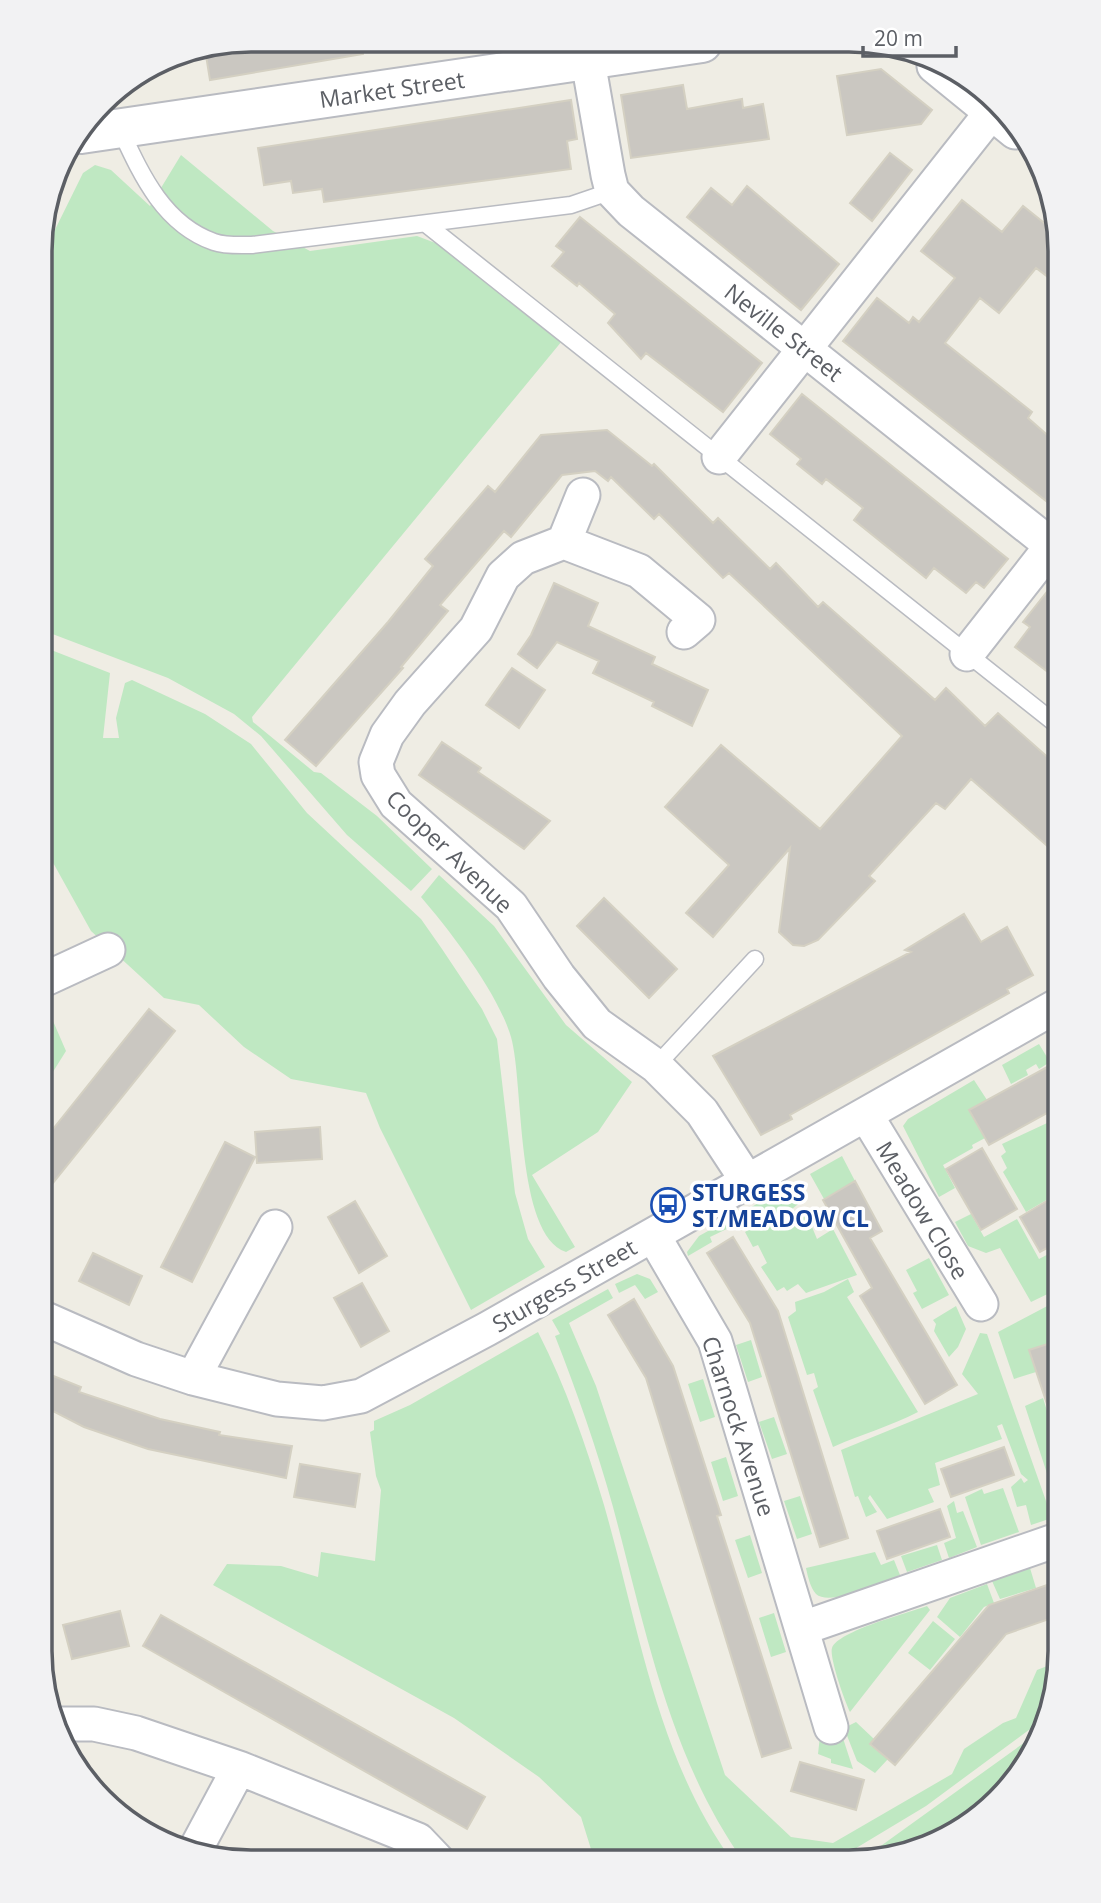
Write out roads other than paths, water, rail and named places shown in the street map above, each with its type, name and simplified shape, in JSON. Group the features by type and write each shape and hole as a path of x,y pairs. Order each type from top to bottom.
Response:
{"street":[{"name":"Market Street","path":"92,132 645,52"},
{"path":"588,61 612,191"},
{"path":"955,83 995,116"},
{"path":"719,457 807,349 895,234 1004,127"},
{"name":"Neville Street","path":"612,191 631,211 1048,536"},
{"path":"583,495 564,542 639,570 702,627"},
{"name":"Cooper Avenue","path":"564,542 523,558 503,576 476,629 410,703 387,735 376,762 378,775 396,804 511,906 559,977 597,1024 656,1066 702,1112 748,1182"},
{"path":"967,654 1048,556"},
{"path":"52,976 108,950"},
{"name":"Sturgess Street","path":"52,1322 136,1359 193,1378 277,1399 323,1403 361,1396 402,1377 1048,1011"},
{"name":"Meadow Close","path":"866,1115 981,1304"},
{"path":"193,1378 275,1227"},
{"name":"Charnock Avenue","path":"653,1235 715,1341 831,1727"},
{"path":"803,1628 1048,1543"},
{"path":"67,1725 114,1728 239,1768 418,1840 428,1850"},
{"path":"199,1844 239,1768"}],"lane":[{"path":"120,129 164,210 179,223 215,243 252,245 426,224 571,205 612,191"},
{"path":"426,224 1048,718"},
{"path":"656,1066 755,958"}],"place":[{"name":"STURGESS ST/MEADOW CL","path":"668,1205"}]}
